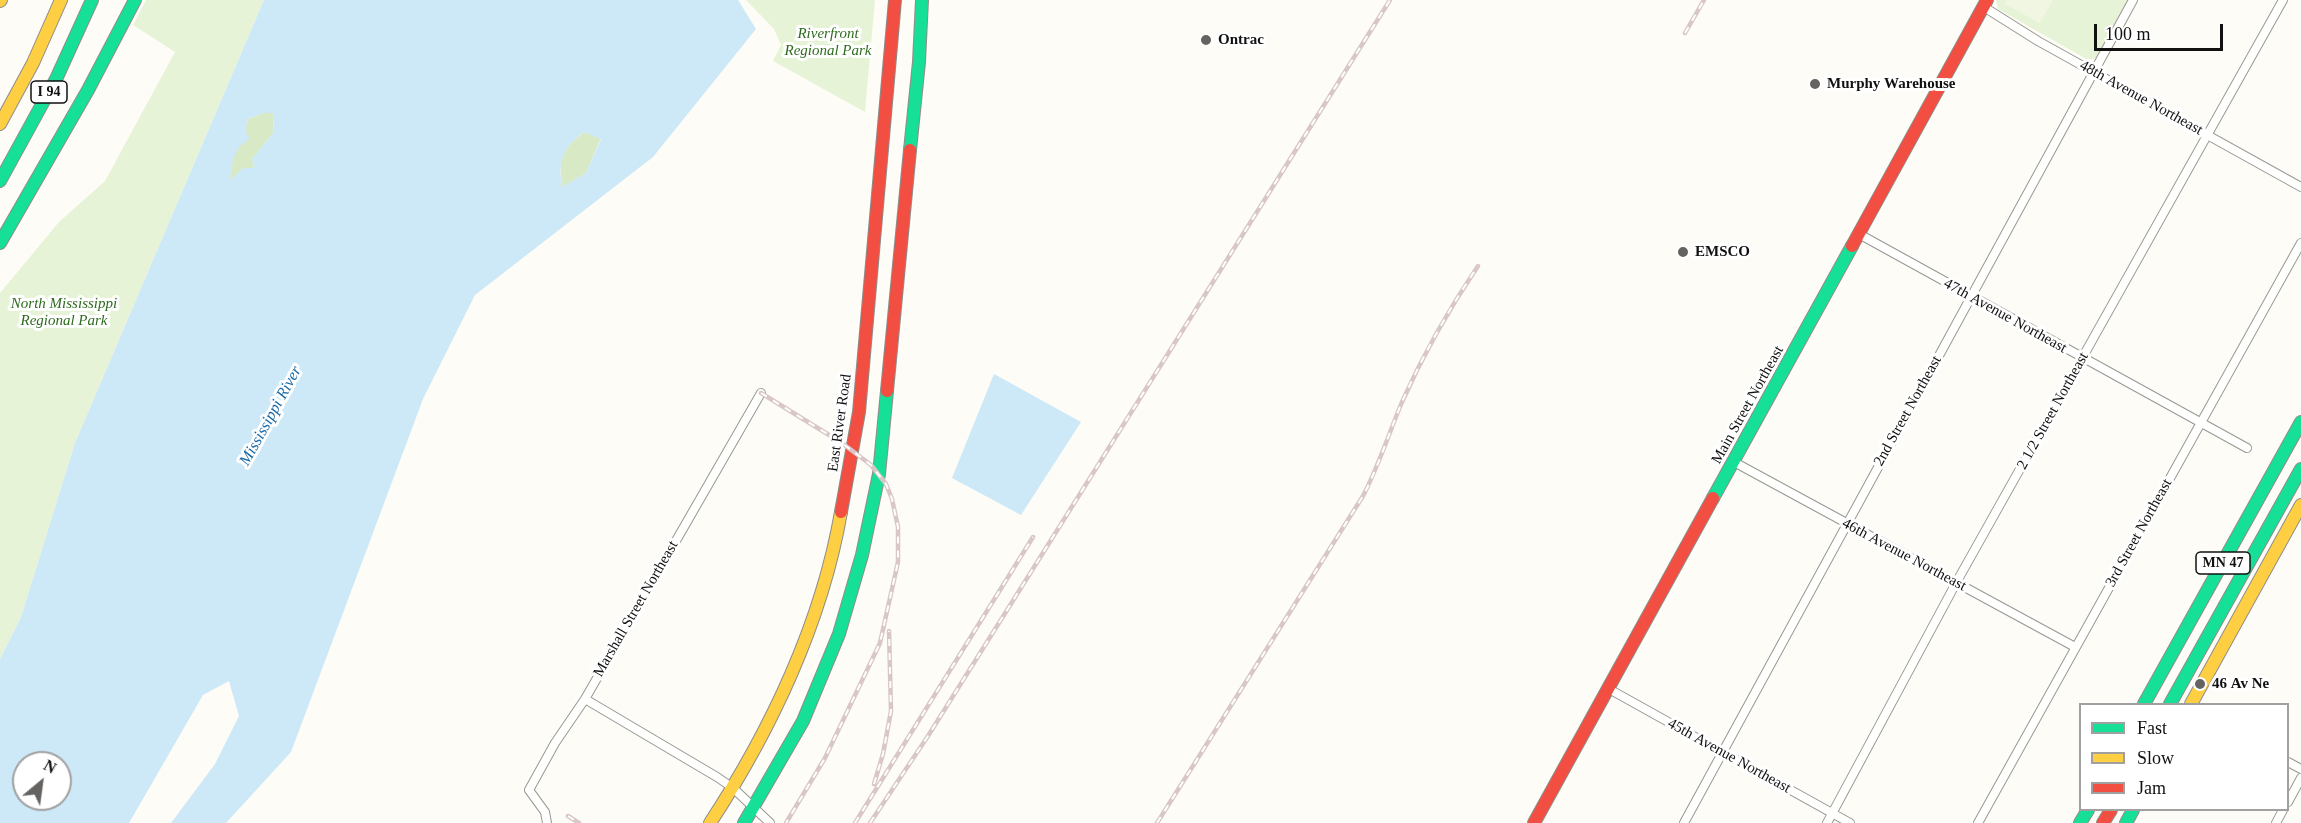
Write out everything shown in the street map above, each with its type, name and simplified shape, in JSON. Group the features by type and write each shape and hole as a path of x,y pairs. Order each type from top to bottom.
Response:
{"main road":[{"name":"I 94","path":"0,124 37,55 62,0"},
{"name":"I 94","path":"0,181 57,77 92,0"},
{"path":"0,243 88,90 135,0"},
{"name":"East River Road","path":"710,823 733,788 781,699 812,619 837,536 859,412 895,0"},
{"path":"744,823 800,726 819,687 847,611 872,509 879,474 919,62 922,0"},
{"name":"Main Street Northeast","path":"1534,823 1985,3"},
{"name":"MN 47","path":"2145,703 2301,422"},
{"name":"MN 47","path":"2171,703 2301,469"},
{"path":"2192,703 2301,505"}],"street":[{"name":"2nd Street Northeast","path":"1684,823 2133,0"},
{"name":"2 1/2 Street Northeast","path":"1827,823 1956,582 2283,0"},
{"name":"48th Avenue Northeast","path":"1985,3 2038,41 2301,187"},
{"name":"47th Avenue Northeast","path":"1859,234 2247,448"},
{"name":"3rd Street Northeast","path":"1978,823 2301,243"},
{"name":"Marshall Street Northeast","path":"547,823 544,812 529,790 555,743 585,699 761,393"},
{"name":"46th Avenue Northeast","path":"1734,462 2075,647"},
{"name":"45th Avenue Northeast","path":"1609,689 1850,823"},
{"path":"585,699 680,754 733,788 770,823"},
{"path":"2289,800 2301,777"}],"green space":[{"name":"North Mississippi Regional Park","path":"146,0 264,0 75,443 21,617 0,659 0,293 59,222 105,181 175,52 133,25"},
{"name":"Riverfront Regional Park","path":"746,0 875,0 865,112 773,61 781,45 774,29"},
{"path":"1996,0 2128,0 2096,58 2088,60 1998,9"},
{"path":"2007,0 2053,0 2040,23 2005,4"},
{"path":"263,113 273,113 274,132 252,159 254,168 229,181 234,153 241,143 248,119"},
{"path":"584,132 601,138 586,173 562,188 561,162 563,156 570,144"}],"water":[{"name":"Mississippi River","path":"264,0 738,0 756,29 653,157 475,295 423,399 291,752 226,823 171,823 215,764 239,716 229,681 203,695 129,823 0,823 0,659 21,617 75,443","holes":["263,113 273,113 274,132 252,159 254,168 243,168 230,180 237,151 250,139 245,130 248,119","584,132 601,139 586,173 562,187 563,155 566,149"]},
{"path":"994,374 1081,422 1021,515 952,478"}],"railway":[{"path":"870,823 928,736 1390,0"},
{"path":"1685,33 1704,0"},
{"path":"1157,823 1363,496 1419,367 1478,266"},
{"path":"761,393 842,443 871,465 886,484 898,527 898,562 880,643 825,758 786,823"},
{"path":"855,823 1033,537"},
{"path":"874,784 883,754 891,711 889,631"},
{"path":"568,816 579,823"}],"traffic: fast":[{"path":"0,181 57,77 92,0"},
{"path":"0,243 88,90 135,0"},
{"path":"910,150 919,62 922,0"},
{"path":"1713,498 1852,246"},
{"path":"744,823 803,721 839,634 862,555 879,474 887,391"},
{"path":"2145,703 2301,422"},
{"path":"2171,703 2301,469"},
{"path":"2080,823 2087,811"},
{"path":"2126,823 2132,811"}],"traffic: slow":[{"path":"0,124 33,63 61,0"},
{"path":"2192,703 2301,505"},
{"path":"710,823 754,751 791,674 821,594 841,512"}],"traffic: jam":[{"path":"841,512 859,412 895,0"},
{"path":"1852,246 1987,0"},
{"path":"887,391 910,150"},
{"path":"1534,823 1713,498"},
{"path":"2103,823 2110,811"}],"place":[{"name":"Ontrac","path":"1206,40"},
{"name":"Murphy Warehouse","path":"1815,84"},
{"name":"EMSCO","path":"1683,252"},
{"name":"46 Av Ne","path":"2200,684"}]}
